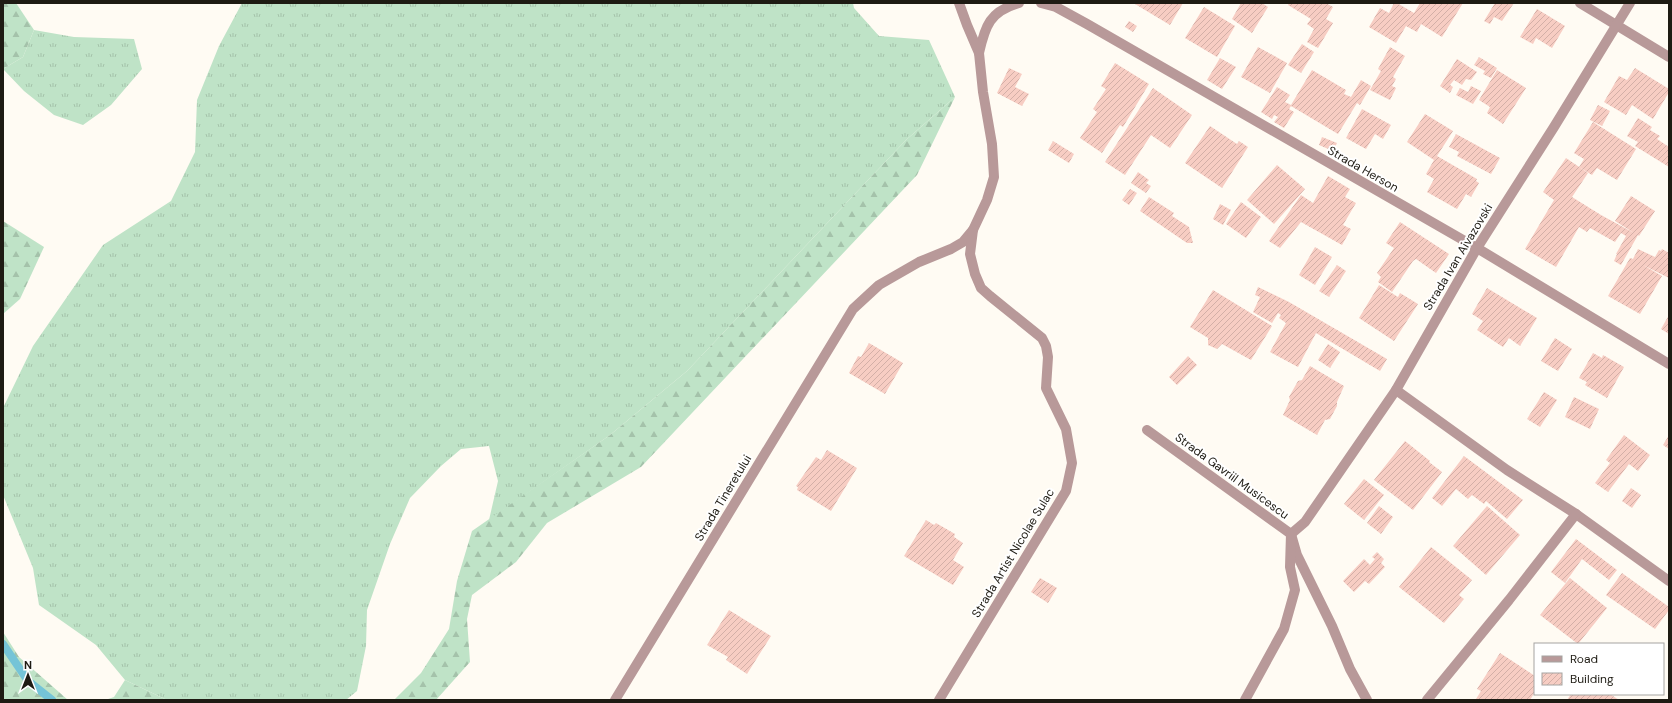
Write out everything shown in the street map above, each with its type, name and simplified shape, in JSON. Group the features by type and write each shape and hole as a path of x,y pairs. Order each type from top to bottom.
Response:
{"street":[{"path":"959,3 979,53 983,92 992,144 994,177 987,200 973,230"},
{"path":"979,53 984,30 991,20 999,12 1011,5 1019,3"},
{"name":"Strada Herson","path":"1041,3 1056,8 1087,24 1477,248 1669,364"},
{"path":"1580,3 1669,57"},
{"name":"Strada Ivan Aivazovski","path":"1291,534 1305,522 1396,390 1477,248 1554,127 1630,3"},
{"name":"Strada Tineretului","path":"615,700 853,309 879,284 919,262 951,249 962,242 973,230"},
{"name":"Strada Artist Nicolae Sulac","path":"939,700 1066,491 1072,463 1066,429 1046,388 1048,358 1046,346 1042,338 981,288 975,274 970,254 973,230"},
{"path":"1396,390 1507,470 1576,514 1669,581"},
{"name":"Strada Gavriil Musicescu","path":"1147,430 1291,534 1296,555 1332,626 1350,669 1367,700"},
{"path":"1427,700 1509,600 1576,514"},
{"path":"1245,700 1284,629 1294,590 1290,567 1291,534"}],"green space":[{"path":"3,3 16,3 34,30 23,57 3,69"},
{"path":"242,3 853,3 854,8 879,36 929,40 955,97 906,140 687,371 610,435 489,520 498,481 489,446 461,449 441,466 410,498 390,544 367,610 366,646 357,691 346,700 167,700 125,680 96,645 39,605 33,568 3,495 3,408 33,346 103,245 171,201 195,152 197,100 219,46"},
{"path":"34,30 74,37 134,39 142,69 111,105 83,125 54,115 24,91 3,69 23,57"},
{"path":"955,97 917,175 641,467 547,523 516,562 472,595 467,619 470,662 436,700 394,700 421,673 449,629 457,581 472,531 610,435 687,371 906,140"},
{"path":"3,221 44,247 20,299 3,314"},
{"path":"3,632 19,657 68,700 3,700"},
{"path":"125,680 167,700 105,700 114,697"}],"building":[{"path":"1183,3 1170,25 1135,4"},
{"path":"1241,3 1262,3 1268,7 1252,33 1232,19"},
{"path":"1289,3 1326,3 1333,7 1326,19 1333,23 1318,48 1307,42 1314,29 1307,24 1311,19 1288,5"},
{"path":"1394,3 1397,3 1414,13 1420,3 1463,3 1442,37 1421,24 1417,32 1406,26 1396,43 1369,27 1380,8 1389,13"},
{"path":"1495,3 1514,3 1502,21 1494,17 1490,24 1484,21"},
{"path":"1204,7 1235,26 1217,57 1185,38"},
{"path":"1537,9 1565,26 1552,48 1536,38 1533,44 1520,37"},
{"path":"1129,21 1137,26 1133,32 1125,27"},
{"path":"1302,44 1314,52 1301,73 1288,65"},
{"path":"1258,47 1287,63 1270,93 1241,77"},
{"path":"1390,47 1405,56 1393,77 1396,79 1392,86 1396,88 1390,100 1370,90 1381,71 1378,69"},
{"path":"1479,57 1497,68 1491,78 1483,74 1485,71 1474,65"},
{"path":"1220,58 1236,67 1222,89 1207,80"},
{"path":"1457,59 1477,72 1471,80 1466,79 1462,85 1454,80 1450,85 1453,87 1450,93 1440,86"},
{"path":"1115,63 1149,84 1123,127 1120,125 1102,153 1080,138 1097,112 1093,109 1106,89 1101,86"},
{"path":"1009,68 1022,74 1015,87 1029,94 1022,106 997,93"},
{"path":"1635,68 1669,89 1669,92 1653,119 1632,105 1626,115 1604,102 1619,76 1627,80"},
{"path":"1312,70 1346,90 1344,94 1351,97 1361,80 1371,86 1360,105 1357,103 1338,134 1291,106 1289,109 1294,112 1284,128 1274,122 1278,117 1274,115 1272,119 1261,112 1277,87 1290,95 1285,102 1291,105"},
{"path":"1497,70 1526,88 1503,124 1487,113 1490,107 1479,100"},
{"path":"1471,86 1481,91 1473,104 1456,95 1460,88 1468,92"},
{"path":"1153,88 1192,115 1170,148 1151,135 1125,175 1105,162"},
{"path":"1598,105 1610,111 1602,126 1590,120"},
{"path":"1362,109 1391,125 1383,139 1375,134 1366,149 1346,138"},
{"path":"1425,114 1453,131 1437,156 1477,179 1476,181 1479,183 1471,197 1466,194 1457,209 1427,192 1434,179 1426,174 1434,160 1407,142"},
{"path":"1638,118 1652,127 1650,130 1660,136 1657,139 1669,147 1669,167 1635,146 1638,142 1627,136"},
{"path":"1593,122 1636,149 1617,180 1597,168 1592,175 1579,167 1584,159 1574,153"},
{"path":"1210,126 1237,144 1239,141 1248,147 1222,188 1185,163"},
{"path":"1456,134 1500,158 1491,174 1457,156 1459,152 1449,147"},
{"path":"1322,137 1337,143 1333,151 1319,145"},
{"path":"1053,141 1074,154 1069,163 1048,150"},
{"path":"1566,158 1588,173 1572,197 1601,215 1634,233 1615,221 1631,196 1655,211 1639,236 1638,235 1621,265 1614,261 1616,254 1626,236 1621,233 1615,242 1590,228 1587,232 1579,227 1556,267 1525,249 1554,200 1543,192"},
{"path":"1277,165 1305,189 1274,224 1247,200"},
{"path":"1138,172 1149,180 1146,183 1151,186 1146,193 1131,183"},
{"path":"1328,176 1350,189 1345,197 1356,203 1343,225 1351,229 1342,245 1301,222 1280,248 1269,241 1301,195 1313,203"},
{"path":"1130,189 1137,193 1129,205 1122,200"},
{"path":"1149,197 1174,213 1172,216 1189,227 1193,243 1187,243 1140,211"},
{"path":"1241,202 1261,217 1246,238 1226,224"},
{"path":"1220,204 1231,210 1223,225 1213,219"},
{"path":"1400,222 1449,254 1436,273 1416,259 1413,261 1392,292 1378,282 1381,277 1377,273 1394,248 1386,243"},
{"path":"1315,247 1332,257 1315,285 1299,275"},
{"path":"1638,249 1655,257 1659,250 1661,251 1662,249 1669,253 1669,278 1643,265 1662,276 1640,314 1608,296 1630,258 1633,259"},
{"path":"1337,265 1346,271 1329,297 1319,291"},
{"path":"1379,285 1398,297 1400,293 1418,304 1394,341 1359,318"},
{"path":"1258,287 1289,302 1387,359 1380,371 1316,333 1298,367 1270,352 1286,323 1279,318 1281,315 1278,313 1272,323 1253,312 1260,297 1255,295"},
{"path":"1487,288 1537,318 1520,346 1509,338 1503,347 1477,330 1483,321 1472,314"},
{"path":"1213,290 1272,326 1251,360 1222,344 1217,349 1208,345 1208,338 1190,327"},
{"path":"1669,315 1669,334 1661,329"},
{"path":"1555,338 1572,349 1558,371 1541,361"},
{"path":"869,343 903,363 885,394 849,373 858,356 861,357"},
{"path":"1328,344 1340,352 1330,368 1318,360"},
{"path":"1593,353 1602,358 1603,355 1624,367 1607,398 1585,385 1587,382 1579,378"},
{"path":"1188,356 1197,365 1177,385 1169,377"},
{"path":"1310,366 1344,386 1337,402 1337,406 1330,419 1325,420 1317,435 1283,415 1290,400 1289,397 1298,381 1302,380"},
{"path":"1544,392 1557,400 1540,427 1527,419"},
{"path":"1574,397 1599,409 1590,429 1565,417"},
{"path":"1624,435 1650,455 1638,471 1629,464 1608,492 1595,483 1610,463 1606,460"},
{"path":"1669,435 1669,449 1663,445"},
{"path":"1405,441 1442,472 1413,510 1374,480"},
{"path":"827,450 857,468 831,511 797,490 798,487 796,486 816,457 821,460"},
{"path":"1464,456 1523,500 1507,519 1486,501 1484,504 1472,495 1468,499 1456,489 1442,506 1432,498"},
{"path":"1364,479 1384,495 1364,520 1344,504"},
{"path":"1631,488 1641,495 1632,508 1622,501"},
{"path":"1379,506 1393,517 1381,534 1367,523"},
{"path":"1487,506 1520,535 1486,575 1453,546"},
{"path":"926,520 934,525 936,523 955,534 954,537 963,543 953,560 964,567 953,585 904,556"},
{"path":"1576,539 1617,570 1609,580 1582,559 1565,583 1551,572"},
{"path":"1431,547 1472,580 1459,595 1464,599 1444,623 1399,587"},
{"path":"1377,552 1384,559 1381,563 1385,567 1369,584 1365,581 1354,592 1343,581 1364,559 1370,565 1375,559 1372,557"},
{"path":"1622,573 1669,607 1669,610 1655,629 1606,595"},
{"path":"1040,578 1057,588 1048,603 1031,592"},
{"path":"1570,578 1607,608 1579,643 1577,643 1540,615"},
{"path":"729,610 771,636 747,674 726,660 728,657 707,645"},
{"path":"1500,653 1534,675 1534,694 1530,700 1476,699 1481,691 1477,689"},
{"path":"1570,695 1612,695 1619,700 1567,700"}],"waterway":[{"path":"3,644 28,681 52,700"}]}
